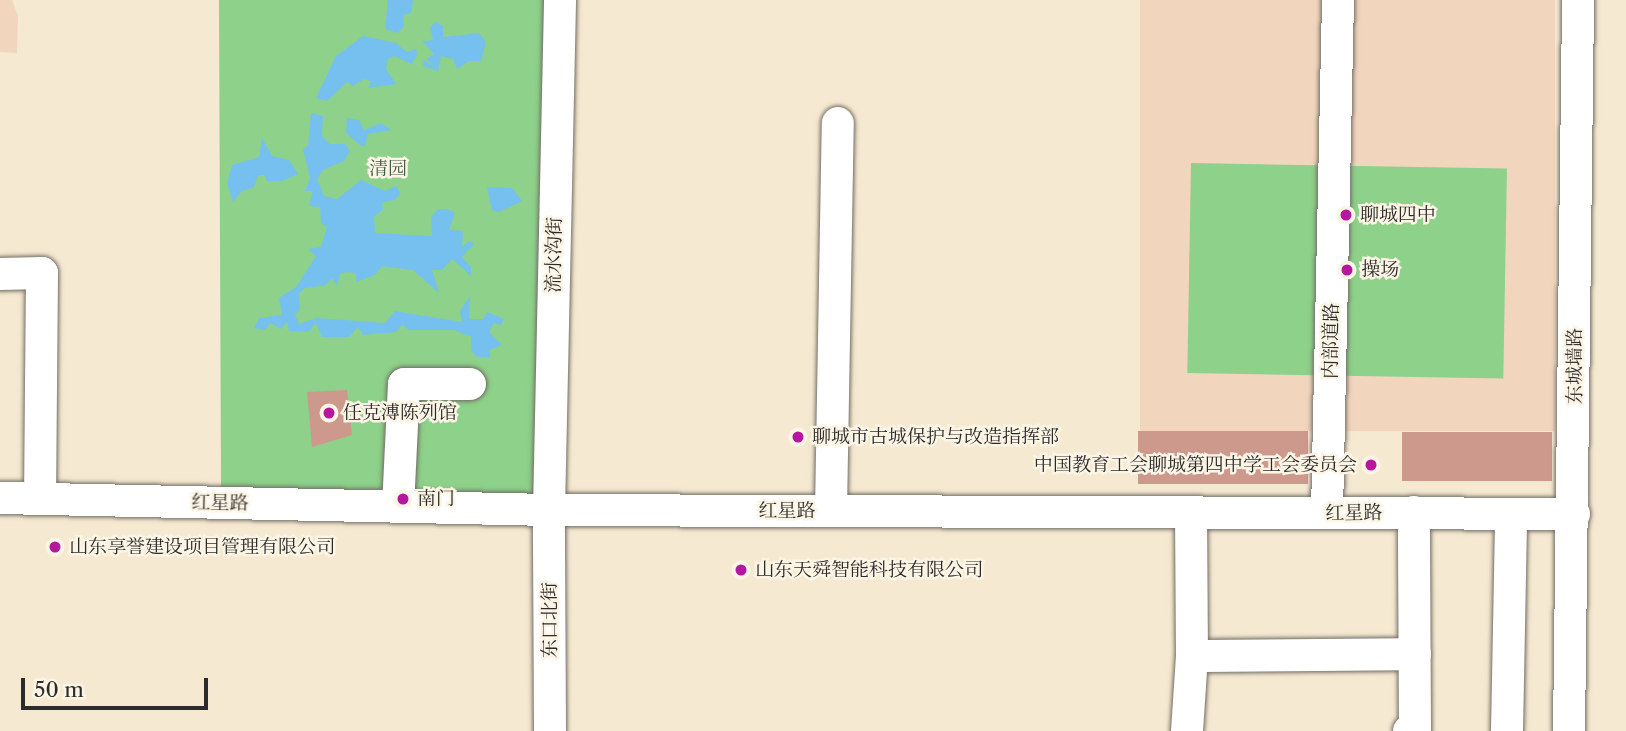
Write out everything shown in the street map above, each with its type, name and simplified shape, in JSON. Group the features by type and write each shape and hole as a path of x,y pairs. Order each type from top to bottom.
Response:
{"street":[{"name":"流水沟街","path":"549,510 560,0"},
{"name":"内部道路","path":"1327,513 1338,0"},
{"name":"东城墙路","path":"1569,731 1574,514 1578,0"},
{"path":"831,511 838,123"},
{"path":"0,274 42,273 40,499"},
{"path":"398,507 404,384 470,384"},
{"name":"红星路","path":"0,498 549,510 1574,514"},
{"name":"东口北街","path":"549,510 550,731"},
{"path":"1409,731 1415,731 1414,512"},
{"path":"1187,731 1192,656 1191,514"},
{"path":"1507,731 1511,514"},
{"path":"1192,656 1415,654"}],"shaded area":[{"path":"0,0 12,0 18,16 17,53 0,52"},
{"name":"聊城四中","path":"1140,0 1555,0 1555,431 1140,431"}],"green space":[{"name":"清园","path":"219,0 560,0 549,510 212,503 221,485"},
{"name":"操场","path":"1191,163 1507,169 1503,378 1187,373"}],"water":[{"path":"388,0 413,0 411,13 403,15 404,26 398,33 385,29"},
{"path":"436,22 443,26 443,37 479,33 486,42 481,61 469,61 457,69 453,59 441,56 438,71 423,66 424,60 436,68 426,59 434,54 422,41 433,40 430,27"},
{"path":"363,36 396,43 407,52 416,49 417,54 412,64 394,56 388,59 386,69 396,84 368,88 371,81 364,79 353,86 347,82 327,101 316,98 336,56"},
{"path":"311,113 323,116 322,136 330,144 345,144 350,151 344,161 323,170 317,179 324,196 337,199 361,180 385,191 397,186 400,194 395,200 382,202 383,209 374,217 375,233 432,236 431,217 438,209 448,209 455,213 449,230 463,231 462,247 469,241 474,244 462,257 471,267 471,276 452,259 442,270 432,270 439,293 413,270 382,266 375,275 356,282 356,273 346,272 340,274 337,286 332,278 326,285 305,288 299,293 300,310 295,314 299,324 316,318 385,323 395,311 462,322 460,311 470,296 469,319 483,319 487,312 504,319 501,325 494,323 489,332 502,345 489,350 490,358 477,357 471,351 471,337 454,330 409,330 402,325 396,332 363,335 358,327 349,337 322,337 316,323 308,332 289,331 287,322 281,329 270,323 265,330 254,328 259,318 282,315 279,298 296,287 316,256 308,249 321,247 327,227 321,223 320,207 309,206 313,191 305,191 310,178 303,149 308,146"},
{"path":"347,118 359,120 364,130 381,123 391,130 368,134 365,146 360,145 346,133"},
{"path":"262,138 272,156 289,160 298,174 282,181 267,181 264,175 258,175 254,187 242,191 233,202 227,183 232,165 259,157"},
{"path":"487,187 512,188 522,201 499,212 492,210"}],"building":[{"name":"任克溥陈列馆","path":"347,390 352,435 312,447 307,392"},
{"path":"1138,431 1308,431 1308,484 1138,484"},
{"path":"1402,432 1552,432 1552,481 1402,481"}],"place":[{"name":"聊城四中","path":"1346,215"},
{"name":"操场","path":"1347,270"},
{"name":"任克溥陈列馆","path":"329,413"},
{"name":"聊城市古城保护与改造指挥部","path":"798,437"},
{"name":"中国教育工会聊城第四中学工会委员会","path":"1371,465"},
{"name":"南门","path":"403,499"},
{"name":"山东享誉建设项目管理有限公司","path":"55,547"},
{"name":"山东天舜智能科技有限公司","path":"741,570"}]}
